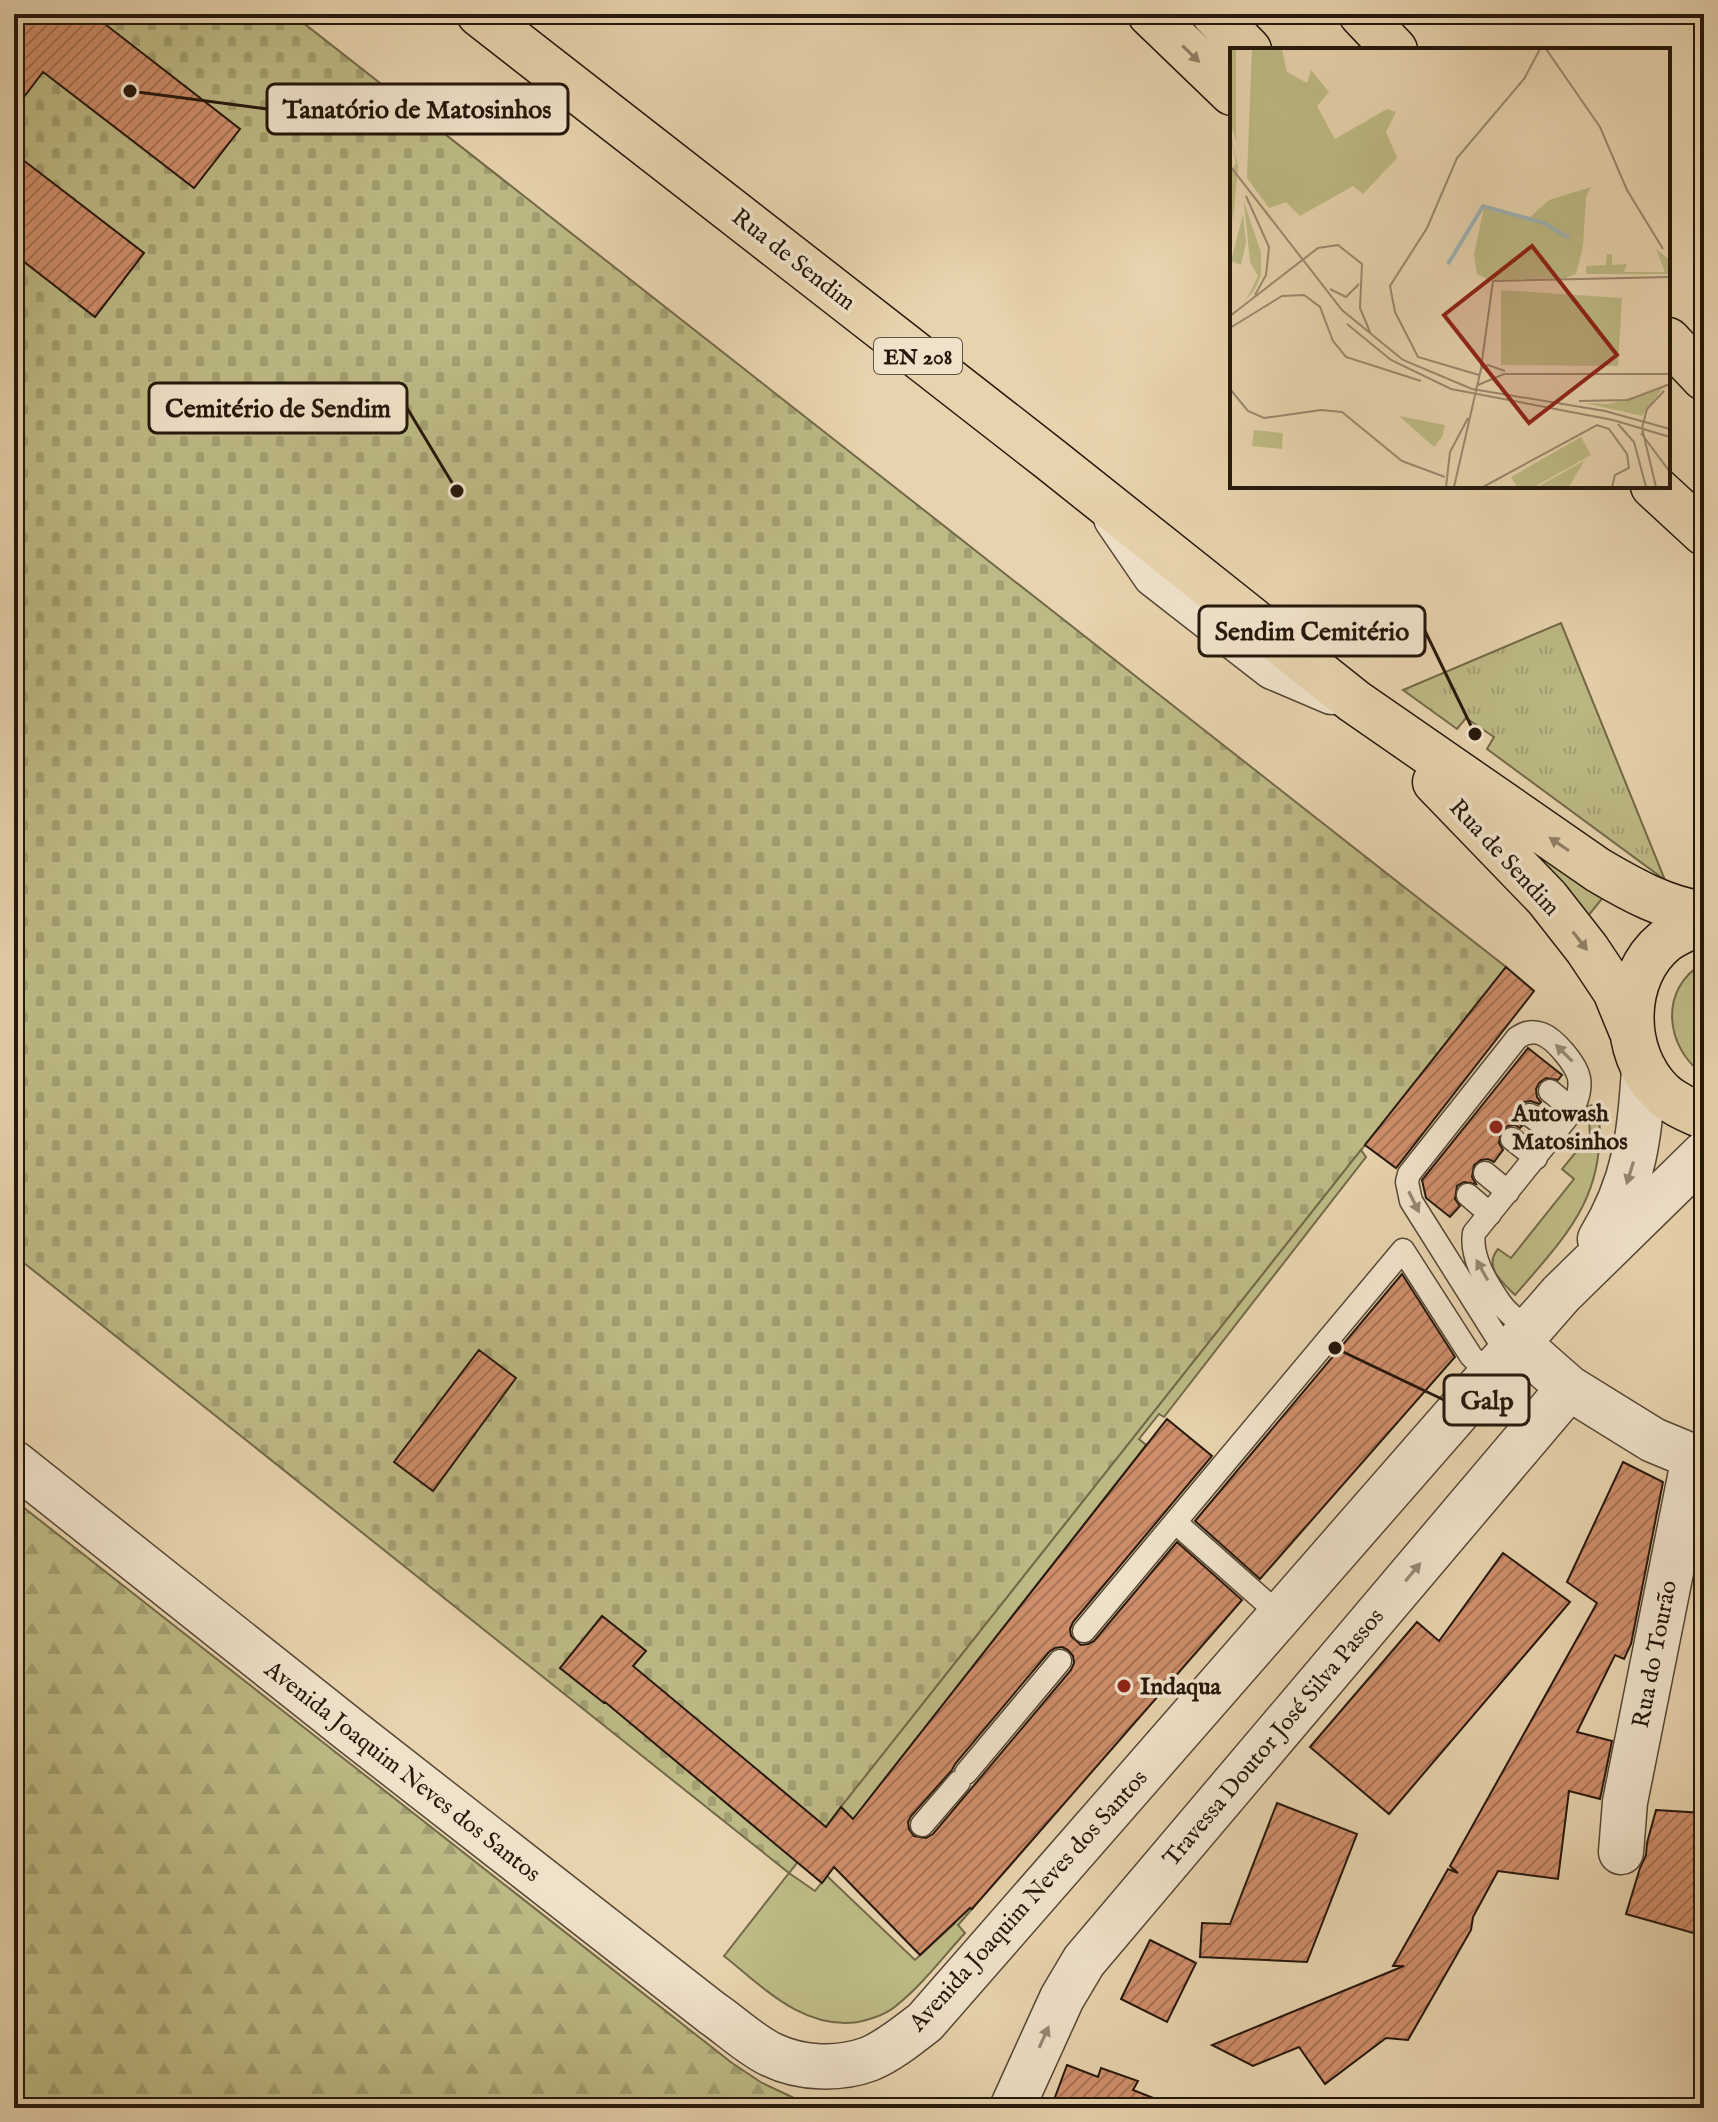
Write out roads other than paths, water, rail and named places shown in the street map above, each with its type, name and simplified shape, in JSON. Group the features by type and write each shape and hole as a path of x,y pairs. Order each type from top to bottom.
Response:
{"main road":[{"name":"Rua de Sendim","path":"479,14 1354,701 1598,870 1635,891 1678,908 1704,914"},
{"path":"1150,14 1230,91"},
{"path":"1214,14 1247,48"},
{"path":"1361,14 1393,48"},
{"path":"1670,342 1704,378"},
{"path":"1655,488 1704,533"},
{"path":"1662,488 1704,533"},
{"name":"Rua de Sendim","path":"1354,701 1547,898 1615,991 1637,1050 1660,1092 1683,1108 1704,1117"},
{"path":"1637,1050 1632,998 1643,968 1663,943 1681,931 1704,922"}],"street":[{"name":"Avenida Joaquim Neves dos Santos","path":"1561,1294 1608,1225 1633,1165 1638,1137 1637,1050"},
{"name":"Avenida Joaquim Neves dos Santos","path":"14,1463 712,2013 771,2055 800,2065 830,2066 869,2059 925,2022 1561,1294 1704,1154"},
{"path":"1511,1351 1653,1440 1699,1458"},
{"name":"Travessa Doutor José Silva Passos","path":"1012,2108 1062,1998 1084,1961 1569,1388"},
{"name":"Rua do Tourão","path":"1621,1852 1625,1802 1699,1458"}],"lane":[{"path":"1525,1033 1544,1034 1573,1062 1580,1092 1573,1110 1555,1134 1474,1233 1472,1245 1476,1259 1502,1306 1511,1351 1411,1201 1407,1182 1409,1174 1429,1164 1511,1060 1517,1038 1525,1033"},
{"path":"1550,1091 1573,1110"},
{"path":"1530,1115 1555,1134"},
{"path":"1512,1139 1536,1158"},
{"path":"1485,1173 1508,1192"},
{"path":"1468,1195 1490,1214"},
{"path":"1084,1631 1403,1250 1471,1356 1511,1351"},
{"path":"1175,1522 1280,1615"},
{"path":"922,1825 1060,1661"}],"place":[{"name":"Tanatório de Matosinhos","path":"130,91"},
{"name":"Cemitério de Sendim","path":"457,491"},
{"name":"Sendim Cemitério","path":"1475,734"},
{"name":"Autowash Matosinhos","path":"1496,1127"},
{"name":"Galp","path":"1335,1348"},
{"name":"Indaqua","path":"1124,1686"}]}
